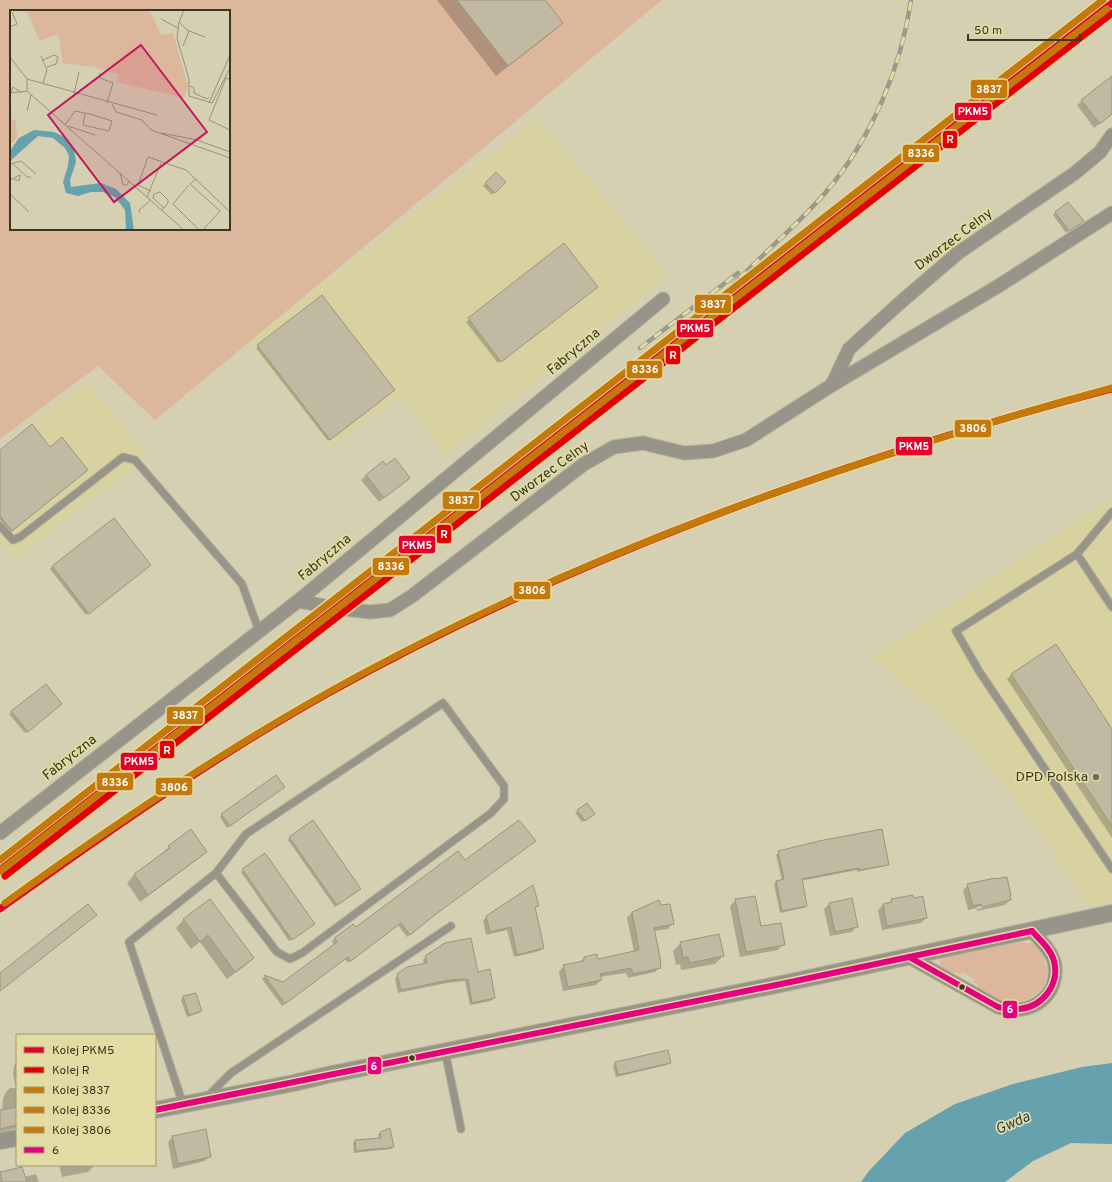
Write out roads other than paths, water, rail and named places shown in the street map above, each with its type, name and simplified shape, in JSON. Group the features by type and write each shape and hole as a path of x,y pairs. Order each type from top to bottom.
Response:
{"street":[{"name":"Dworzec Celny","path":"832,384 849,349 902,301 958,253 1075,173 1100,152 1112,135"},
{"name":"Dworzec Celny","path":"298,601 348,610 370,612 390,610 412,596 584,464 614,447 643,443 684,453 713,451 746,440 832,384 1000,284 1112,213"},
{"name":"Fabryczna","path":"0,833 298,601 663,299"},
{"path":"156,1110 773,986 1112,913"},
{"path":"909,957 998,1007 1012,1011 1024,1010 1039,1003 1047,995 1052,985 1055,972 1051,955 1047,948 1032,931"},
{"path":"0,1141 16,1138"}],"lane":[{"path":"0,526 13,540 20,537 123,457 135,460 242,584 259,631"},
{"path":"1112,512 1077,554 956,631 979,672 1112,869"},
{"path":"1077,554 1112,607"},
{"path":"184,1104 129,942 216,873 246,834 443,703 504,786 504,799 491,813 302,953 290,959 277,952 216,873"},
{"path":"204,1100 231,1073 451,926"},
{"path":"445,1051 461,1128"}],"water":[{"name":"Gwda","path":"1112,1063 1112,1144 1071,1143 1033,1161 1005,1182 861,1182 869,1171 905,1133 955,1104 1013,1084 1082,1067"}],"railway":[{"path":"634,376 694,323 799,221 826,192 842,171 857,149 882,102 900,52 911,0"},
{"path":"640,348 738,273"}],"rail line":[{"name":"3837","path":"0,860 1103,0"},
{"name":"PKM5","path":"0,870 1112,3"},
{"name":"8336","path":"0,871 1107,9"},
{"name":"R","path":"5,876 1112,13"},
{"name":"3806","path":"5,903 177,784 266,728 358,676 448,630 539,587 632,547 726,511 822,477 918,445 1112,388"},
{"name":"PKM5","path":"0,909 160,797 285,718 419,645 514,599 611,557 710,517 809,481 910,447 1112,389"}],"place":[{"name":"DPD Polska","path":"1096,777"}]}
